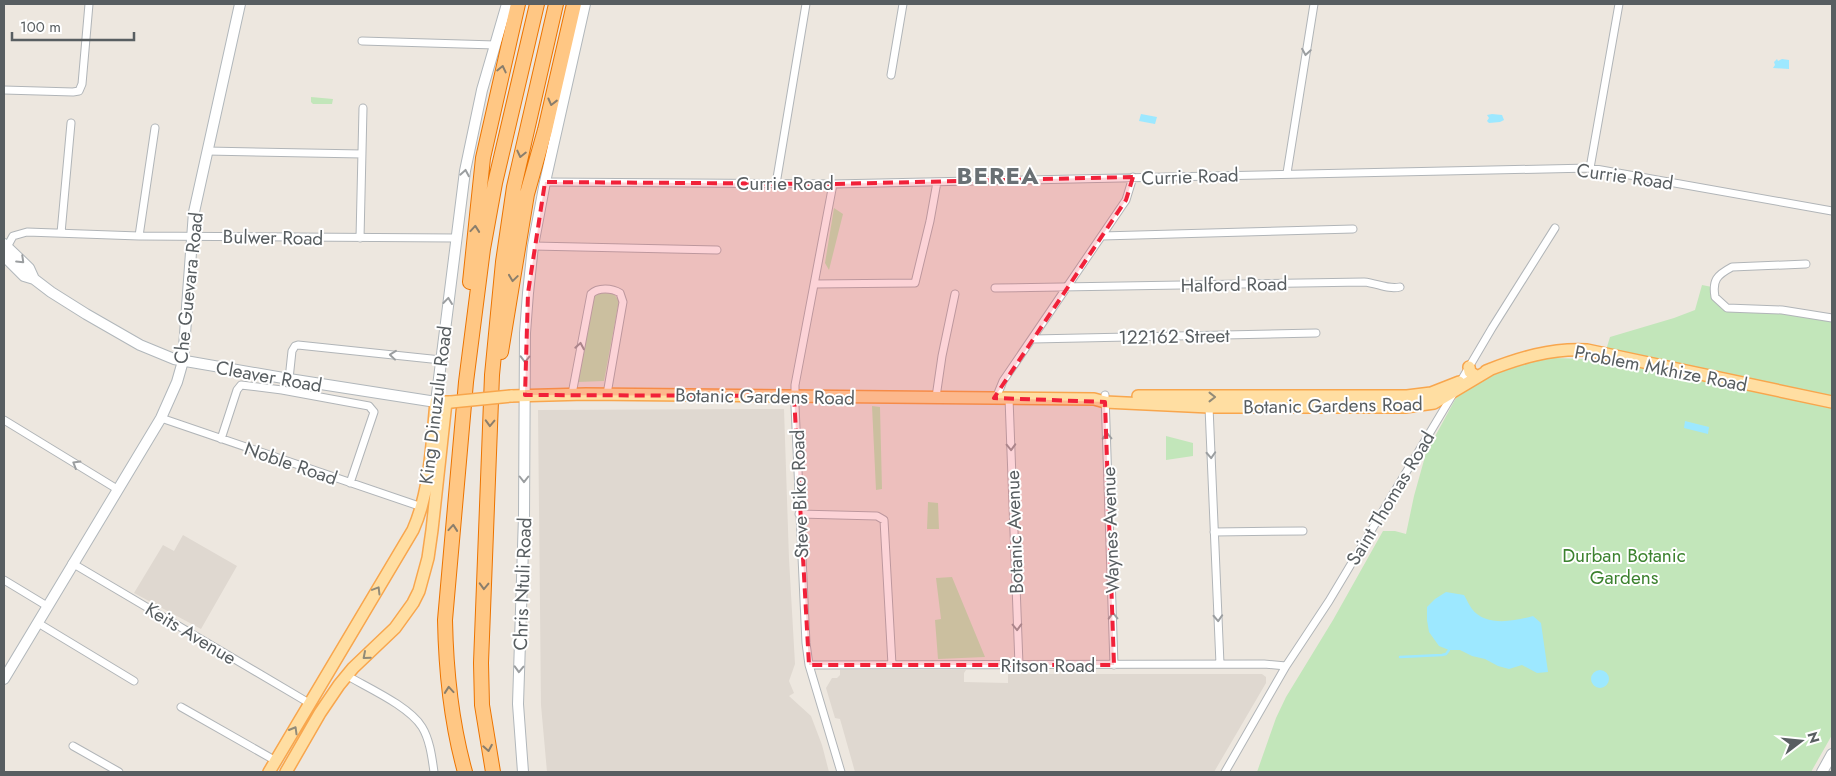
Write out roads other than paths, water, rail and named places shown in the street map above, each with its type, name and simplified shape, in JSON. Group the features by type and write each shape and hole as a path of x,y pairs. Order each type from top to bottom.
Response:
{"highway":[{"path":"466,382 463,355 483,158 518,4"},
{"path":"465,772 450,706 446,658 446,620 466,382 490,211 537,4"},
{"path":"493,772 482,705 481,663 492,375 508,221 526,132 556,4"},
{"path":"492,375 503,340 527,194 545,130 574,4"}],"main road":[{"name":"Che Guevara Road","path":"4,680 160,418 177,382 183,361 194,212 240,4"},
{"name":"King Dinuzulu Road","path":"286,772 320,713 346,675 395,628 413,603 428,558 444,402 441,360 456,238 472,133 506,4"},
{"path":"525,395 525,333 533,246 545,182 585,4"},
{"name":"Cleaver Road","path":"5,249 29,268 34,279 58,297 157,353 183,361 288,380 444,402"},
{"name":"Problem Mkhize Road","path":"1491,369 1536,354 1571,349 1587,350 1832,402"},
{"name":"Botanic Gardens Road","path":"444,402 525,395 572,394 1101,399 1407,396 1431,393 1458,386 1472,371 1491,369"},
{"name":"Botanic Gardens Road","path":"1101,399 1209,407 1404,407 1434,403 1458,386 1491,369"},
{"name":"Chris Ntuli Road","path":"523,772 518,704 524,516 525,395"},
{"name":"King Dinuzulu Road","path":"269,772 413,530 422,507 444,402"},
{"path":"1434,403 1438,407 1440,414"},
{"path":"1822,772 1832,754"}],"street":[{"path":"4,90 79,91 82,84 89,4"},
{"path":"776,184 806,4"},
{"path":"890,75 903,4"},
{"path":"1287,173 1314,4"},
{"path":"1590,168 1619,4"},
{"path":"362,41 496,45"},
{"path":"360,238 363,108"},
{"path":"61,233 71,123"},
{"path":"138,236 155,128"},
{"path":"207,151 362,154"},
{"name":"Currie Road","path":"545,182 833,184 1590,168 1832,211"},
{"path":"996,398 1003,381 1126,200 1133,177"},
{"path":"815,284 914,284 938,182"},
{"name":"Steve Biko Road","path":"833,184 795,385 795,396 806,643 809,665 841,772"},
{"path":"1472,371 1555,228"},
{"path":"1102,236 1354,229"},
{"name":"Bulwer Road","path":"5,249 13,236 28,232 138,236 456,238"},
{"path":"533,246 717,250"},
{"path":"1806,264 1732,267 1722,272 1713,286 1715,297 1727,308 1782,310 1832,318"},
{"name":"Halford Road","path":"995,288 1364,282 1375,283 1389,288 1400,287"},
{"path":"572,394 591,294 597,289 614,289 620,293 623,302 607,394"},
{"path":"936,397 942,356 955,294"},
{"name":"122162 Street","path":"1033,339 1316,333"},
{"path":"288,380 292,351 298,345 441,360"},
{"path":"221,439 235,395 241,385 282,390 369,406 374,412 350,483"},
{"name":"Saint Thomas Road","path":"1225,772 1286,666 1329,601 1458,386"},
{"name":"Botanic Avenue","path":"1009,398 1019,665"},
{"name":"Waynes Avenue","path":"1101,399 1114,665"},
{"path":"1209,407 1220,664"},
{"name":"Noble Road","path":"160,418 422,507"},
{"path":"4,420 117,490"},
{"path":"800,514 877,516 882,518 886,525 892,666"},
{"path":"1214,532 1303,530"},
{"name":"Keits Avenue","path":"72,563 309,704"},
{"path":"4,580 47,606"},
{"path":"38,622 134,681"},
{"name":"Ritson Road","path":"809,665 1271,664 1286,666"},
{"path":"346,675 405,709 416,719 427,738 434,772"},
{"path":"181,707 276,761"},
{"path":"73,746 119,772"}],"water":[{"path":"1777,59 1778,61 1782,59 1789,60 1789,69 1773,68 1774,62"},
{"path":"1141,114 1157,117 1155,124 1139,121"},
{"path":"1487,115 1502,115 1504,120 1489,123"},
{"path":"1685,421 1709,427 1708,434 1684,428"},
{"path":"1446,592 1464,595 1472,609 1478,615 1485,618 1509,621 1533,616 1541,623 1548,672 1537,673 1522,665 1509,669 1460,650 1449,650 1439,646 1429,632 1427,607"},
{"path":"1600,670 1606,673 1609,679 1606,685 1600,688 1594,685 1591,679 1594,673"}],"waterway":[{"path":"1400,657 1442,655 1446,654 1449,650"}],"district":[{"name":"BEREA","path":"998,176"}],"park label":[{"name":"Durban Botanic Gardens","path":"1624,566"}]}
